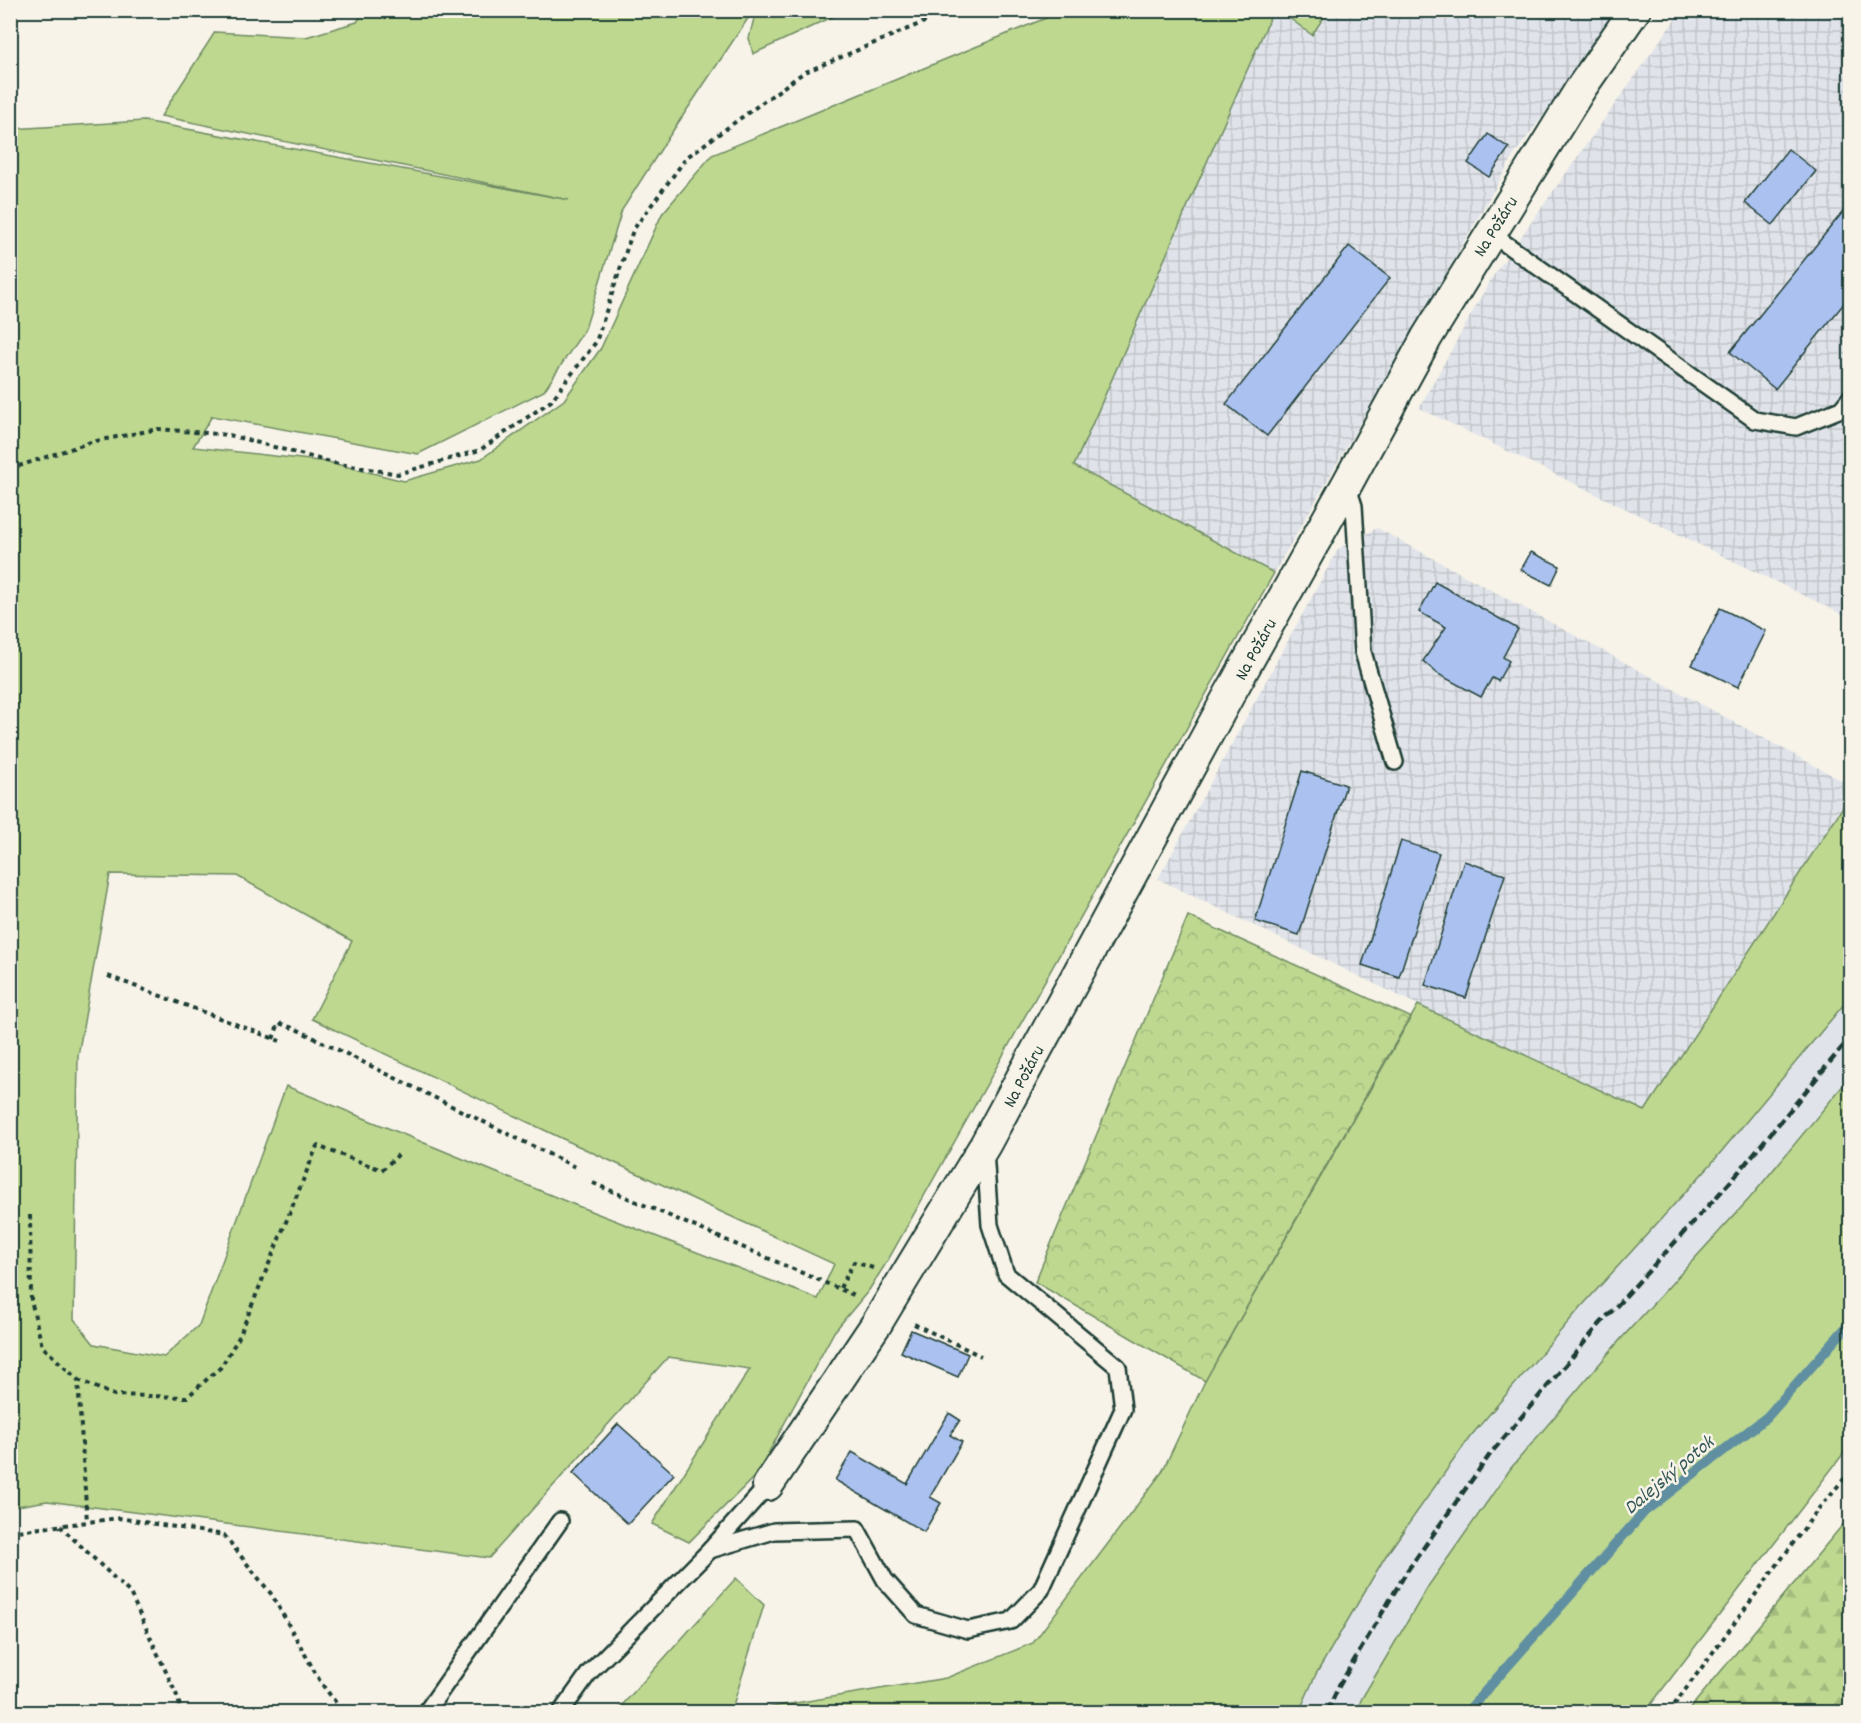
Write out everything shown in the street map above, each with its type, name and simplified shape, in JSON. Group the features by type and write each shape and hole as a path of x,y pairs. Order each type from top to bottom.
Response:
{"street":[{"name":"Na Požáru","path":"768,1485 885,1310 985,1145 1229,695 1427,337 1581,88 1635,10"}],"lane":[{"path":"1490,233 1755,420 1796,427 1841,409 1851,398"},
{"path":"1347,484 1354,506 1362,652 1395,762"},
{"path":"710,1550 774,1531 857,1529 885,1580 916,1615 968,1630 1011,1621 1041,1590 1123,1409 1118,1366 1006,1274 990,1225 985,1145"},
{"path":"561,1713 589,1673 710,1550 768,1485"},
{"path":"426,1713 560,1521"}],"path":[{"path":"10,469 91,442 158,429 229,435 334,463 398,474 480,450 551,401 597,342 633,230 687,157 804,74 953,10"},
{"path":"108,976 280,1041"},
{"path":"273,1039 279,1023 296,1029 575,1167"},
{"path":"30,1215 31,1300 42,1346 78,1380 114,1395 187,1398 221,1367 239,1337 317,1146 382,1170 398,1155"},
{"path":"593,1183 860,1298"},
{"path":"840,1288 854,1262"},
{"path":"911,1322 981,1356"},
{"path":"78,1380 87,1522"},
{"path":"1670,1713 1819,1508 1851,1472"},
{"path":"10,1532 119,1518 224,1535 272,1595 321,1683 343,1713"},
{"path":"59,1526 130,1593 178,1698 181,1713"}],"shaded area":[{"path":"1273,11 1280,11 1312,35 1328,11 1621,11 1516,152 1274,573 1074,466"},
{"path":"1681,11 1850,11 1850,618 1419,408 1491,279"},
{"path":"1377,528 1850,785 1850,796 1645,1111 1418,1005 1158,879 1338,549"},
{"path":"1850,997 1850,1077 1750,1198 1619,1341 1511,1468 1428,1585 1356,1712 1299,1712 1316,1674 1385,1557 1470,1437 1581,1307 1711,1164"}],"green space":[{"path":"756,10 845,11 753,54 749,38"},
{"path":"364,11 753,11 622,210 585,329 544,391 418,454 212,416 193,447 328,462 404,481 481,459 564,400 601,348 662,214 712,155 1063,11 1273,11 1074,466 1274,573 888,1260 869,1290 834,1332 757,1474 689,1542 652,1524 750,1369 668,1357 489,1558 47,1501 11,1507 11,129 144,121 569,200 161,116 215,32 306,37 357,22","holes":["110,874 237,876 352,941 312,1019 561,1138 834,1264 818,1299 575,1205 286,1086 199,1325 164,1357 94,1344 74,1319 78,1056"]},
{"path":"1280,11 1328,11 1312,35"},
{"path":"1850,796 1850,997 1711,1164 1581,1307 1470,1437 1385,1557 1316,1674 1299,1712 741,1712 946,1678 1033,1643 1162,1472 1205,1381 1418,1005 1645,1111"},
{"path":"1188,916 1410,1017 1205,1381 1035,1282"},
{"path":"1850,1077 1850,1445 1645,1712 1356,1712 1429,1585 1511,1468 1619,1341 1750,1198"},
{"path":"1850,1516 1850,1712 1688,1712 1692,1706"},
{"path":"736,1578 764,1605 731,1712 616,1712"}],"building":[{"path":"1488,134 1509,148 1489,177 1468,163"},
{"path":"1788,149 1816,171 1773,225 1745,203"},
{"path":"1850,203 1850,296 1775,389 1730,352"},
{"path":"1349,246 1390,278 1267,436 1226,404"},
{"path":"1531,552 1560,566 1551,585 1521,570"},
{"path":"1435,582 1518,629 1503,657 1509,661 1498,681 1492,678 1481,697 1438,674 1423,661 1446,627 1419,612"},
{"path":"1720,608 1766,631 1738,687 1692,665"},
{"path":"1302,771 1346,785 1299,935 1255,921"},
{"path":"1401,841 1439,853 1399,977 1362,965"},
{"path":"1464,861 1505,875 1466,998 1425,985"},
{"path":"911,1330 968,1354 958,1377 901,1352"},
{"path":"949,1413 960,1420 950,1435 962,1442 930,1497 941,1503 924,1532 835,1480 852,1452 907,1484"},
{"path":"618,1424 674,1474 628,1524 573,1473"}],"waterway":[{"name":"Dalejský potok","path":"1467,1712 1645,1511 1767,1417 1850,1323"}],"railway":[{"path":"1327,1712 1339,1686 1407,1571 1491,1453 1600,1324 1731,1181 1850,1038"}]}
